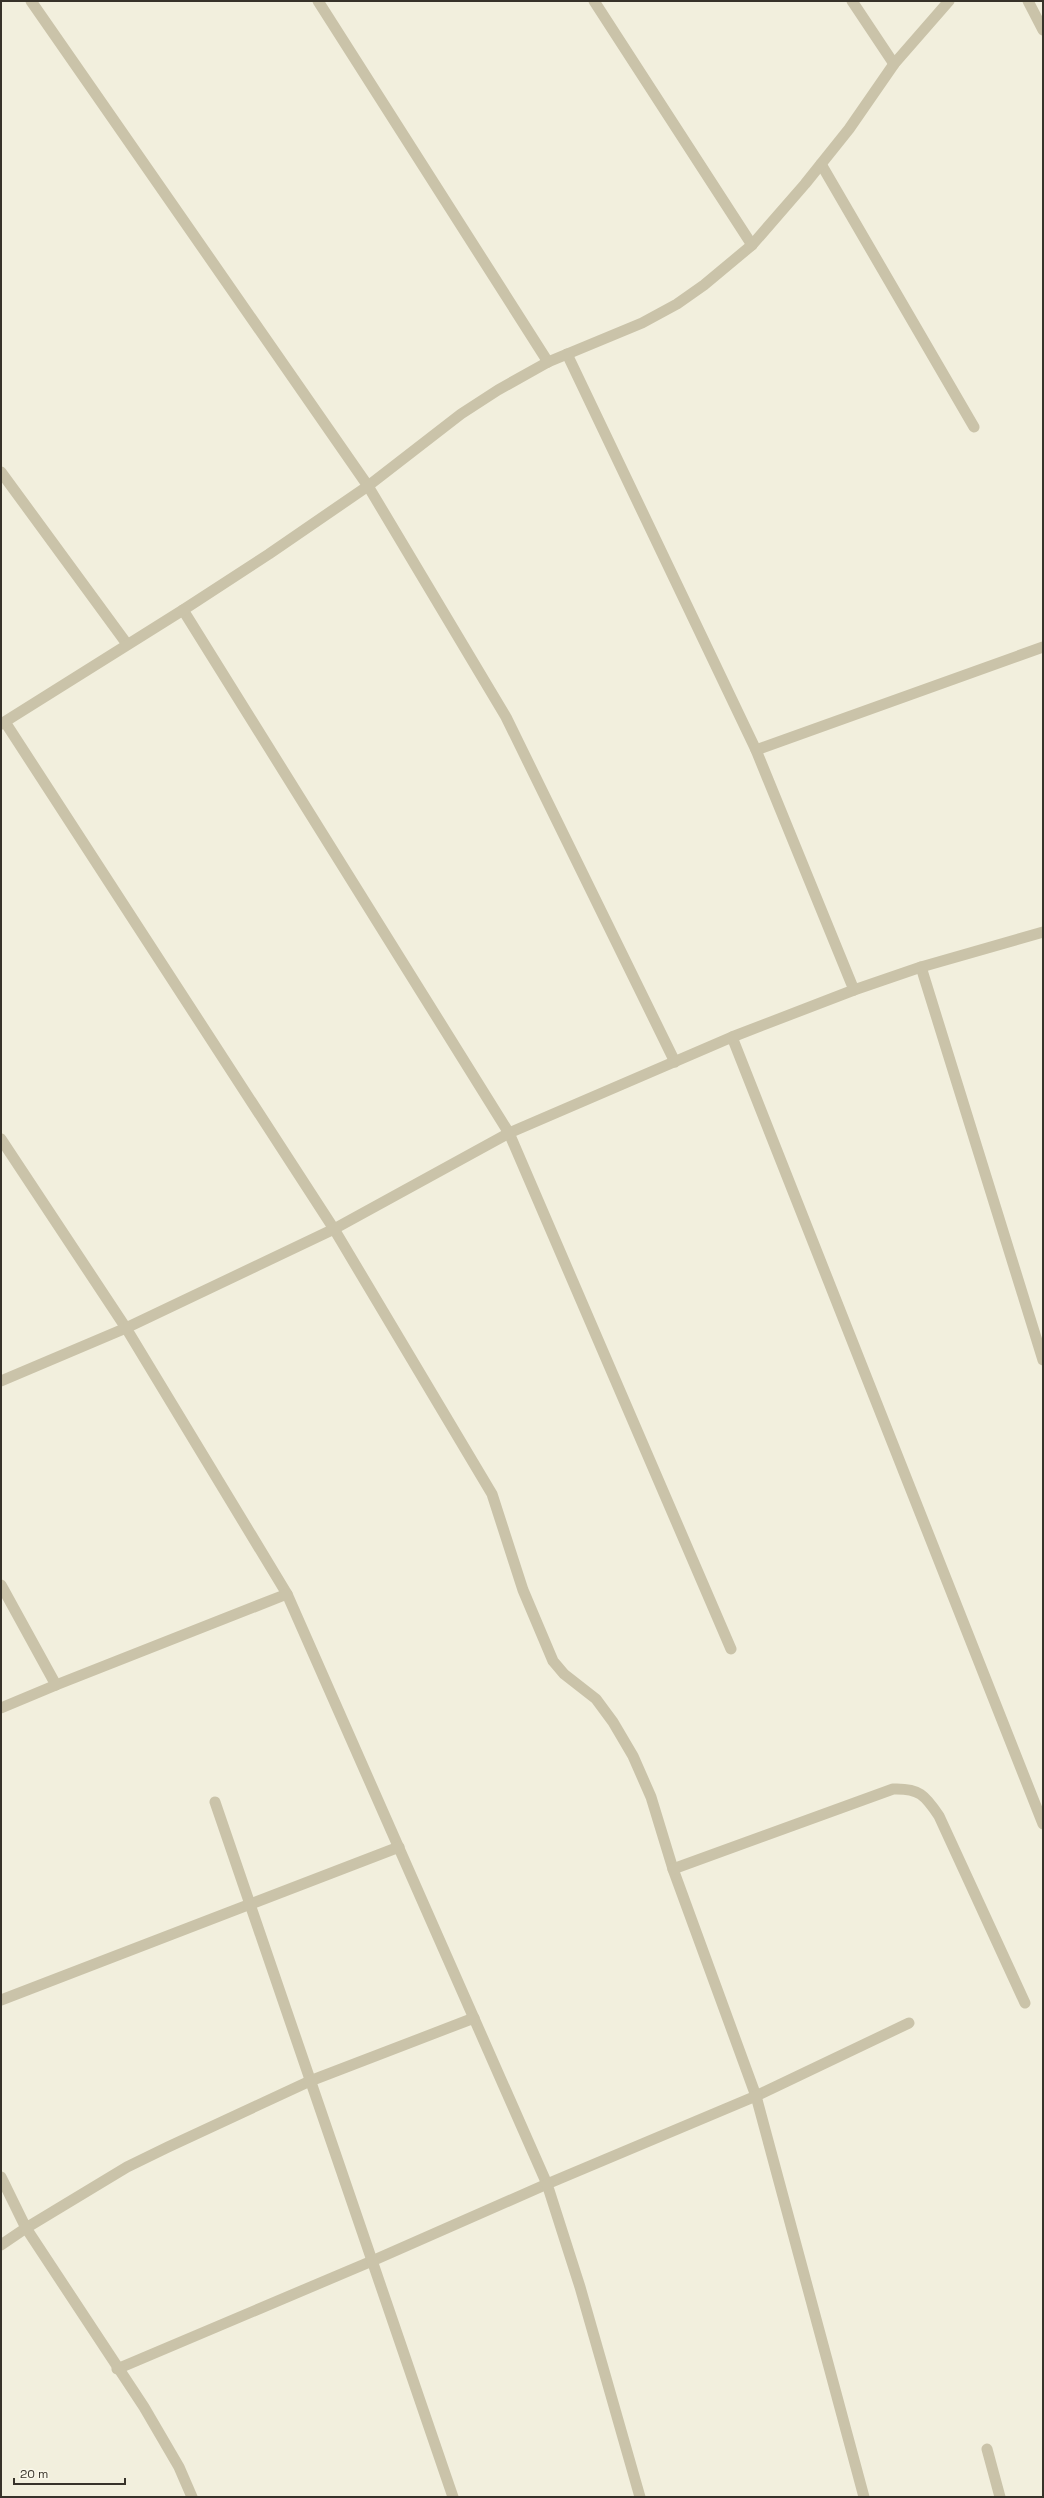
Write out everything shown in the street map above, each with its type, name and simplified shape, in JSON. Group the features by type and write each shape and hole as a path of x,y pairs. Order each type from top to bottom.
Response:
{"street":[{"path":"31,1 368,486 506,717 675,1062"},
{"path":"318,1 548,362"},
{"path":"594,1 752,245"},
{"path":"852,1 894,64"},
{"path":"864,2497 756,2096 673,1869 651,1798 633,1756 613,1722 596,1699 564,1674 553,1661 523,1590 492,1494 334,1230 3,723 127,644 184,610 368,486 461,414 548,362 642,323 677,304 704,285 752,245 849,129 894,64 949,1"},
{"path":"1028,1 1043,30"},
{"path":"821,164 974,427"},
{"path":"567,354 756,750 854,990"},
{"path":"1,472 127,644"},
{"path":"184,610 509,1133 731,1649"},
{"path":"756,750 1043,647"},
{"path":"1,1381 126,1328 334,1230 509,1133 732,1037 854,990 921,967 1043,932"},
{"path":"921,967 1043,1360"},
{"path":"732,1037 1043,1824"},
{"path":"1,1139 126,1328 287,1594 547,2184 580,2287 640,2497"},
{"path":"1,1584 56,1685"},
{"path":"1,1708 287,1594"},
{"path":"673,1869 893,1788 911,1788 926,1798 939,1816 1025,2003"},
{"path":"215,1802 453,2497"},
{"path":"1,2000 399,1847"},
{"path":"1,2245 26,2228 127,2167 310,2081 474,2018"},
{"path":"118,2369 372,2261 547,2184 756,2096 910,2023"},
{"path":"1,2177 26,2228 144,2407 180,2467 192,2497"},
{"path":"987,2449 1000,2497"}]}
